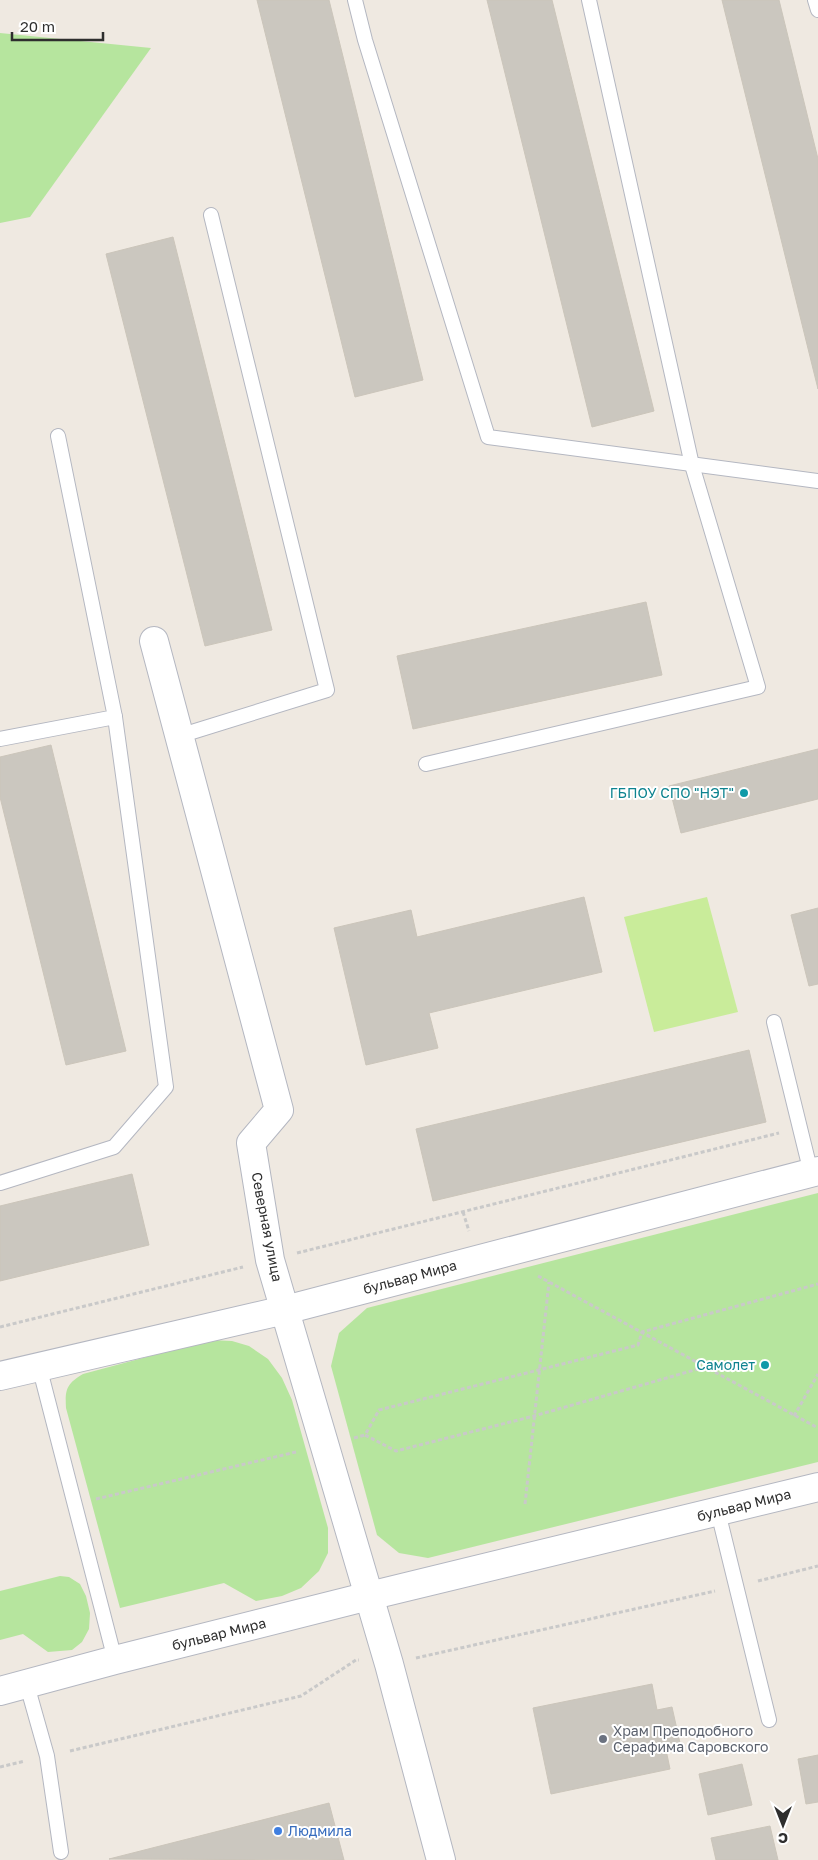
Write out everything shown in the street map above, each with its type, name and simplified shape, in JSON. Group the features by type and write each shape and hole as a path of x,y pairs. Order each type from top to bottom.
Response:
{"street":[{"path":"154,641 179,736"},
{"name":"Северная улица","path":"179,736 279,1110 251,1143 270,1260 389,1664 441,1860"},
{"name":"бульвар Мира","path":"0,1376 285,1310 814,1172"},
{"name":"бульвар Мира","path":"0,1691 369,1596 818,1487"}],"lane":[{"path":"355,0 365,40 488,437 818,481"},
{"path":"426,764 758,686 692,465 589,0"},
{"path":"815,0 818,10"},
{"path":"179,736 327,690 211,216"},
{"path":"0,1183 114,1146 166,1087 115,716 58,436"},
{"path":"0,739 115,716"},
{"path":"774,1022 800,1127 814,1172"},
{"path":"38,1366 115,1660"},
{"path":"718,1512 769,1720"},
{"path":"27,1685 47,1756 61,1852"}],"path":[{"path":"0,1327 800,1127"},
{"path":"463,1212 472,1240 818,1428"},
{"path":"525,1504 548,1282"},
{"path":"642,1332 818,1284"},
{"path":"365,1435 379,1410 638,1345 642,1332"},
{"path":"74,1504 365,1435 396,1451 534,1416 706,1367"},
{"path":"794,1416 818,1374"}],"green space":[{"path":"0,33 151,48 30,217 0,223"},
{"path":"707,897 738,1012 654,1032 624,917"},
{"path":"818,1193 818,1462 428,1558 399,1553 377,1535 331,1366 339,1333 367,1308"},
{"path":"210,1340 232,1341 249,1346 268,1359 282,1378 292,1400 328,1528 328,1553 319,1571 301,1588 282,1596 256,1601 224,1583 120,1608 66,1408 66,1392 70,1384 83,1374"},
{"path":"60,1576 69,1577 80,1584 86,1596 90,1613 89,1629 82,1642 72,1650 48,1652 23,1634 0,1640 0,1591"}],"building":[{"path":"257,0 329,0 423,380 355,397"},
{"path":"487,0 552,0 654,411 592,427"},
{"path":"722,0 779,0 818,159 818,389"},
{"path":"173,237 272,630 205,646 106,254"},
{"path":"646,602 662,675 413,729 397,656"},
{"path":"51,745 126,1051 66,1065 0,797 0,757"},
{"name":"ГБПОУ СПО \"НЭТ\"","path":"818,749 818,799 681,833 669,786"},
{"path":"584,897 602,972 429,1013 438,1048 366,1065 334,928 411,910 417,937"},
{"path":"818,908 818,984 809,986 791,915"},
{"path":"749,1050 766,1122 433,1201 416,1129"},
{"path":"132,1174 149,1245 0,1281 0,1206"},
{"name":"Храм Преподобного Серафима Саровского","path":"652,1684 657,1710 672,1707 680,1743 665,1745 670,1769 551,1794 533,1708"},
{"path":"818,1755 818,1802 806,1804 798,1759"},
{"path":"742,1764 752,1805 708,1815 699,1774"},
{"name":"Людмила","path":"329,1803 344,1860 109,1859"},
{"path":"770,1826 778,1860 716,1860 711,1838"}],"place":[{"name":"ГБПОУ СПО \"НЭТ\"","path":"744,793"},
{"name":"Самолет","path":"765,1365"},
{"name":"Храм Преподобного Серафима Саровского","path":"603,1739"},
{"name":"Людмила","path":"278,1831"}]}
